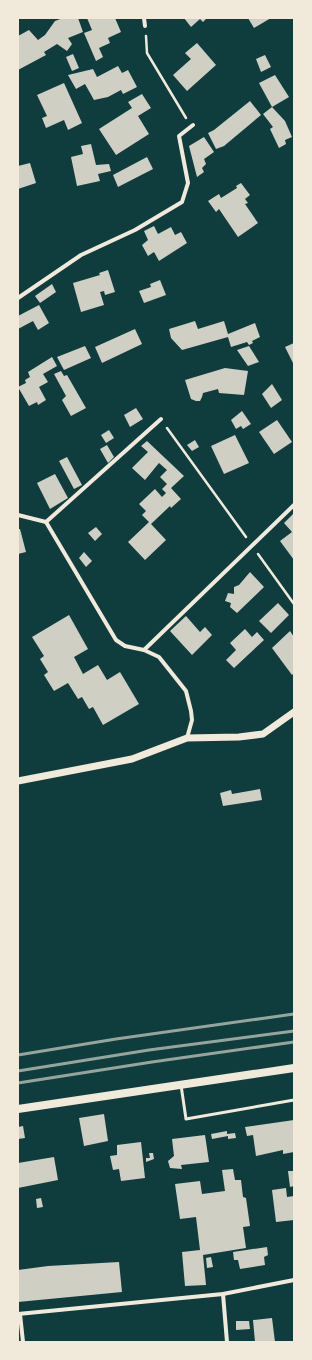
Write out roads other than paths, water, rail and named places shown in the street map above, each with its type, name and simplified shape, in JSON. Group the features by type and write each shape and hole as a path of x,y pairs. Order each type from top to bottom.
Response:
{"main road":[{"path":"18,1109 294,1068"}],"street":[{"path":"144,18 145,26"},
{"path":"18,298 81,255 135,230 182,202 188,183 179,136 193,125"},
{"path":"46,522 161,419"},
{"path":"144,650 294,505"},
{"path":"18,515 46,522 116,640 125,646 144,650 159,657 186,691 192,711 192,720 187,738"},
{"path":"18,781 132,759 187,738 239,737 263,734 294,712"},
{"path":"24,1342 19,1314 223,1294 294,1280"},
{"path":"223,1294 227,1342"}],"lane":[{"path":"181,1085 186,1118 294,1100"}],"railway":[{"path":"18,1055 116,1039 294,1014"},
{"path":"18,1071 149,1050 294,1031"},
{"path":"18,1083 294,1042"}]}
